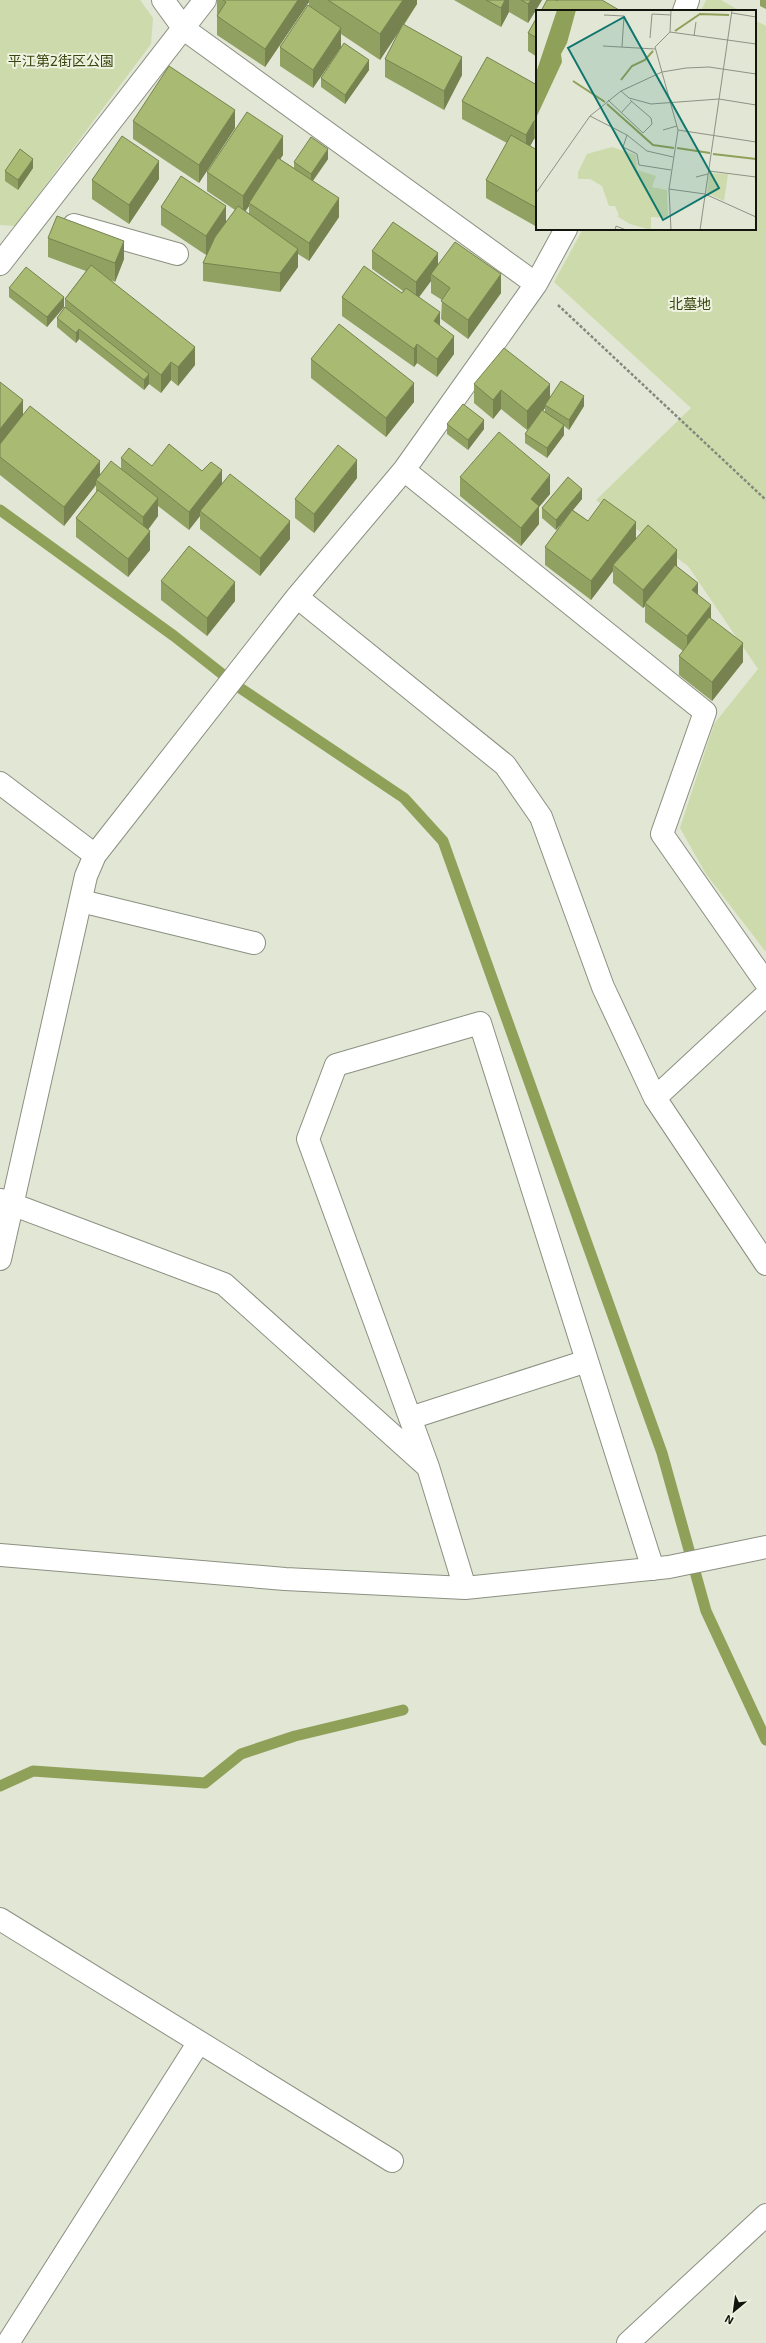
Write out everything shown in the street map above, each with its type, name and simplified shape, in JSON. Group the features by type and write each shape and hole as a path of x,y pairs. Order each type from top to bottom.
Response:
{"street":[{"path":"162,0 184,28 536,284"},
{"path":"3,253 39,215 205,0"},
{"path":"684,10 688,0"},
{"path":"39,215 177,254"},
{"path":"0,1259 7,1203 86,876 94,855 297,597 404,470 536,284 565,230"},
{"path":"404,470 705,712 662,834 766,983"},
{"path":"297,597 505,765 541,817 603,987 655,1098 766,1264"},
{"path":"0,783 94,855"},
{"path":"81,901 254,943"},
{"path":"655,1098 766,996"},
{"path":"465,1588 428,1467 308,1139 336,1065 480,1023 587,1361 661,1568"},
{"path":"7,1203 224,1284 428,1467"},
{"path":"410,1418 587,1361"},
{"path":"0,1555 285,1579 465,1588 661,1568 766,1547"},
{"path":"0,1919 392,2161"},
{"path":"8,2343 199,2042"},
{"path":"628,2343 766,2215"}],"path":[{"path":"536,284 766,500"}],"green space":[{"name":"平江第2街区公園","path":"0,0 140,0 153,18 151,44 15,226 0,225"},
{"path":"706,0 721,0 738,10 701,10"},
{"name":"北墓地","path":"756,21 766,26 766,952 706,874 680,828 714,724 758,669 688,566 596,500 691,408 554,282 582,230 756,230"}],"building":[{"path":"223,0 298,0 265,49 217,16 226,2"},
{"path":"328,0 403,0 380,34"},
{"path":"486,0 505,0 501,8"},
{"path":"521,0 531,0 528,4"},
{"path":"547,0 602,0 619,10 542,10"},
{"path":"308,5 341,28 313,70 280,47"},
{"path":"536,19 536,37 528,33"},
{"path":"403,24 462,57 444,91 385,59"},
{"path":"344,43 369,60 345,95 321,78"},
{"path":"487,57 536,84 536,121 534,121 526,135 462,101"},
{"path":"169,66 235,110 199,165 133,121"},
{"path":"247,112 283,136 243,196 207,172"},
{"path":"511,135 536,149 536,207 486,180"},
{"path":"122,136 159,161 129,205 92,180"},
{"path":"311,137 328,149 311,174 294,162"},
{"path":"20,149 33,159 18,180 5,171"},
{"path":"278,158 339,198 309,243 249,203"},
{"path":"181,176 226,206 206,236 161,207"},
{"path":"238,206 298,249 280,273 203,263 215,237"},
{"path":"57,216 124,241 115,263 48,238"},
{"path":"393,222 438,253 416,282 372,251"},
{"path":"455,242 501,274 468,320 441,301 450,288 431,274"},
{"path":"91,265 195,347 178,367 171,362 161,375 65,299"},
{"path":"364,266 402,293 406,288 440,312 434,321 454,336 437,359 417,344 414,349 342,297"},
{"path":"26,267 64,297 47,317 9,288"},
{"path":"65,307 149,374 144,380 79,329 76,333 57,318"},
{"path":"339,324 414,383 386,418 311,359"},
{"path":"504,348 550,384 527,411 501,390 493,400 474,384"},
{"path":"561,381 584,396 569,420 545,405"},
{"path":"0,382 23,400 0,429"},
{"path":"463,404 484,420 468,440 447,424"},
{"path":"30,406 100,461 64,507 0,457 0,444"},
{"path":"542,410 564,425 547,448 525,434"},
{"path":"499,432 550,475 531,499 539,506 521,528 460,477"},
{"path":"169,444 202,471 211,462 222,470 189,512 121,458 129,448 152,466"},
{"path":"338,445 357,460 314,514 295,499"},
{"path":"111,461 158,498 143,517 96,480"},
{"path":"230,474 290,521 260,558 200,511"},
{"path":"568,477 582,489 556,520 542,508"},
{"path":"98,490 150,531 128,559 76,518"},
{"path":"604,499 636,522 591,581 545,547 572,510 588,521"},
{"path":"648,525 677,550 643,590 613,565"},
{"path":"189,546 235,582 207,618 161,581"},
{"path":"675,565 698,583 692,590 711,605 687,636 645,603"},
{"path":"709,617 743,643 712,682 679,656"}],"waterway":[{"path":"0,510 174,636 240,688 404,798 443,841 662,1453 706,1611 766,1740"},
{"path":"0,1786 33,1771 205,1783 241,1754 295,1736 403,1710"}]}
